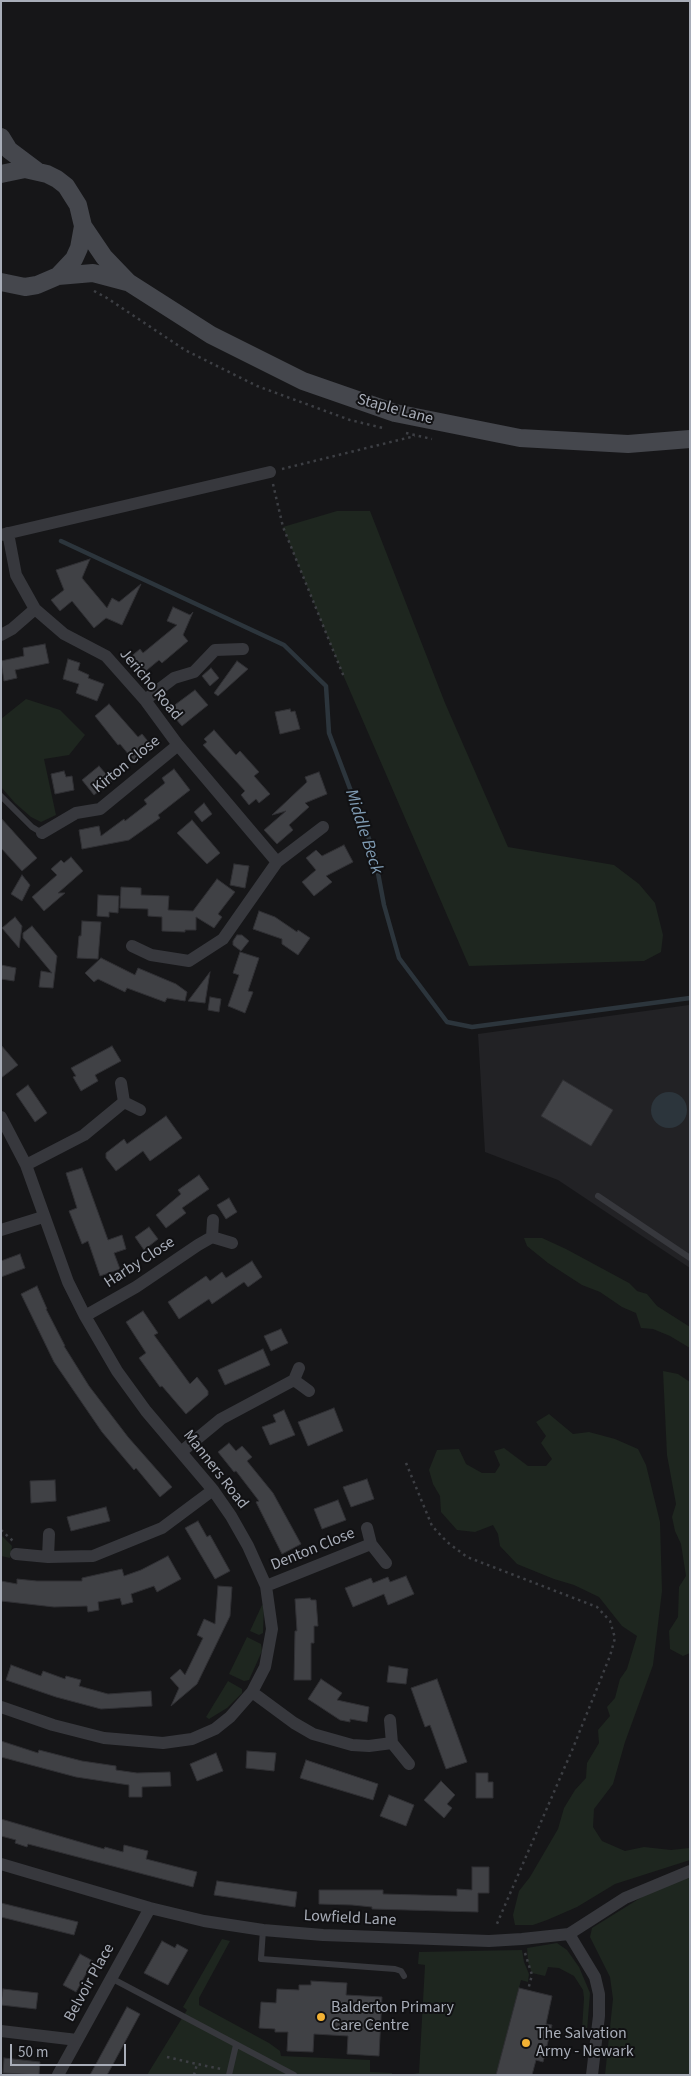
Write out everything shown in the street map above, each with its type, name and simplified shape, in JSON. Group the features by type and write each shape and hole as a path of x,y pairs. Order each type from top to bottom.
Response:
{"street":[{"path":"1,137 9,150 36,171 57,179 73,195 78,205 83,226 80,248 74,259 58,276 36,285 25,286 2,282"},
{"path":"1,174 14,170 36,171"},
{"name":"Staple Lane","path":"83,226 104,257 128,282 211,335 303,381 395,414 520,438 628,444 690,439"},
{"name":"Staple Lane","path":"58,276 93,273 128,282"},
{"path":"5,534 270,472"},
{"name":"Jericho Road","path":"5,534 16,575 35,609 64,634 106,656 145,700 178,745 277,862"},
{"path":"1,635 12,629 35,609"},
{"path":"145,700 174,678 194,672 215,650 244,649"},
{"name":"Kirton Close","path":"42,833 76,813 100,809 178,745"},
{"path":"132,946 151,955 189,961 222,939 277,862 323,827"},
{"path":"121,1083 124,1102"},
{"path":"124,1102 140,1110"},
{"path":"26,1165 84,1135 124,1102"},
{"name":"Manners Road","path":"1,1117 9,1128 26,1165 43,1217 68,1282 85,1316 117,1371 146,1411 213,1490 248,1546 266,1586 272,1629 265,1667 252,1692 230,1717 215,1728 192,1739 162,1743 126,1741 94,1736 53,1725 1,1707"},
{"path":"1,1230 43,1217"},
{"path":"214,1220 212,1237 232,1243"},
{"name":"Harby Close","path":"85,1316 136,1287 212,1237"},
{"path":"181,1452 221,1418 294,1380 299,1368"},
{"path":"294,1380 309,1392"},
{"path":"16,1554 93,1556 162,1528 213,1490"},
{"name":"Denton Close","path":"367,1528 371,1544 386,1563"},
{"path":"48,1556 49,1534"},
{"name":"Denton Close","path":"266,1586 371,1544"},
{"path":"252,1692 312,1734 352,1745 370,1746 392,1743"},
{"path":"390,1720 392,1743 409,1764"},
{"name":"Lowfield Lane","path":"1,1864 150,1908 204,1921 263,1930 323,1935 489,1941 570,1934 625,1898 690,1872"},
{"name":"Belvoir Place","path":"58,2075 150,1908"},
{"path":"570,1934 595,1977 599,1994 599,2016 592,2075"},
{"path":"1,2031 77,2040"}],"lane":[{"path":"1,796 32,826 42,833"},
{"path":"598,1196 690,1258"},
{"path":"263,1930 261,1959 395,1969 401,1971 404,1976"},
{"path":"111,1978 294,2075"},
{"path":"230,2073 236,2045"}],"path":[{"path":"88,289 107,298 185,350 257,386 350,420 387,429"},
{"path":"344,677 283,527 270,472 415,436 406,434"},
{"path":"406,1463 432,1526 447,1542 467,1557 597,1607 610,1621 615,1638 610,1656 577,1740 506,1907 489,1941"},
{"path":"522,1939 526,1962 532,1975 528,1990"},
{"path":"167,2057 230,2073"},
{"path":"194,2075 197,2064"}],"shaded area":[{"path":"337,511 370,511 445,703 508,847 614,865 639,884 655,903 663,935 661,952 644,961 469,966 344,677 283,527"},
{"path":"26,699 60,710 85,735 69,755 44,759 56,815 41,822 31,817 15,803 1,787 1,719"},
{"path":"689,1005 690,1268 558,1180 485,1152 478,1034"},
{"path":"669,1092 676,1093 682,1097 686,1103 686,1117 682,1123 676,1127 669,1128 662,1127 656,1123 652,1117 651,1110 652,1103 656,1097 662,1093"},
{"path":"524,1238 542,1238 629,1283 637,1291 647,1294 657,1306 690,1327 690,1348 670,1336 653,1329 641,1328 636,1313 622,1307 600,1292 582,1285 548,1263 527,1246"},
{"path":"663,1371 678,1374 690,1382 690,1653 683,1656 670,1649 669,1631 678,1617 679,1587 686,1576 681,1544 675,1531 672,1517 676,1504 667,1455"},
{"path":"549,1414 573,1434 589,1432 615,1439 638,1449 646,1465 660,1522 662,1591 653,1665 625,1742 613,1784 594,1809 593,1827 602,1841 625,1851 644,1847 671,1850 690,1848 690,1860 615,1884 577,1907 547,1920 533,1925 515,1925 513,1915 519,1891 530,1877 558,1829 564,1808 575,1790 586,1778 587,1763 599,1743 598,1730 610,1716 607,1707 615,1698 620,1679 627,1669 637,1636 622,1626 599,1597 574,1585 517,1564 500,1546 498,1534 493,1525 475,1532 457,1530 441,1512 440,1496 433,1484 429,1470 437,1450 459,1449 466,1464 482,1473 495,1473 500,1465 494,1451 504,1448 528,1466 546,1466 552,1459 541,1443 546,1436 536,1422"},
{"path":"1,1535 12,1546 10,1558 1,1556"},
{"path":"262,1605 264,1606 263,1633 259,1635 250,1631"},
{"path":"247,1637 261,1644 262,1651 249,1680 244,1681 229,1674"},
{"path":"228,1681 242,1689 242,1693 227,1708 209,1719 206,1717"},
{"path":"690,1876 690,2075 605,2075 613,1999 610,1977 590,1937 592,1928 645,1895"},
{"path":"222,1939 230,1941 199,1998 199,2005 269,2043 280,2051 281,2056 370,2060 370,2072 392,2073 392,2075 147,2075 187,2010 183,2007"},
{"path":"557,1943 567,1950 579,1967 590,1993 587,2031 582,2030 583,1990 574,1976 559,1968 548,1967 545,1976 532,1973 528,1962 527,1948"},
{"path":"522,1950 529,1974 528,1982 521,1980 496,2075 407,2075 419,2073 425,1965 418,1964 419,1952"}],"building":[{"path":"90,559 82,578 107,608 112,598 119,602 141,584 122,625 106,618 94,628 72,601 60,611 51,600 64,590 56,570"},
{"path":"173,607 190,615 193,612 183,635 188,641 162,663 159,660 141,675 128,659 140,649 143,653 177,625 167,621"},
{"path":"45,644 49,663 15,670 17,678 4,681 1,661 24,656 23,648"},
{"path":"68,659 80,663 78,670 89,675 88,678 104,684 97,701 76,693 79,684 63,679"},
{"path":"237,661 248,669 218,696 214,693"},
{"path":"211,668 219,678 210,686 202,676"},
{"path":"195,690 208,705 182,726 168,710"},
{"path":"109,704 138,737 142,734 152,746 134,761 120,744 118,745 95,716"},
{"path":"290,709 291,712 295,711 300,729 280,734 275,712"},
{"path":"214,730 236,755 240,751 259,772 254,776 270,794 259,803 256,799 249,805 241,795 245,791 203,745 207,742 204,739"},
{"path":"99,766 112,781 94,795 82,780"},
{"path":"174,769 190,790 158,815 160,818 129,840 82,849 79,830 99,826 101,836 124,819 125,821 147,804 144,800 165,783 162,778"},
{"path":"64,771 66,777 72,776 74,790 55,794 51,774"},
{"path":"319,772 327,794 305,803 309,807 289,825 293,830 277,844 264,830 286,811 272,815 307,782 305,777"},
{"path":"204,803 212,814 202,822 194,812"},
{"path":"1,818 37,858 22,871 1,848"},
{"path":"192,820 220,853 207,864 177,833"},
{"path":"344,845 353,862 326,876 332,882 314,896 302,882 316,870 306,858 316,850 322,856"},
{"path":"71,857 83,871 58,893 65,893 44,911 32,897 57,875 51,869 61,860 64,863"},
{"path":"234,864 249,866 245,888 230,885"},
{"path":"22,875 30,885 22,901 11,894"},
{"path":"217,879 235,892 218,914 222,917 214,928 196,917 196,930 185,930 185,932 162,931 162,917 148,916 148,909 120,908 121,887 141,888 141,895 169,896 168,910 193,911"},
{"path":"98,895 119,896 118,913 109,912 109,917 97,916"},
{"path":"259,911 275,917 297,932 298,930 310,938 298,955 282,944 282,939 253,929"},
{"path":"15,917 22,926 19,948 2,928"},
{"path":"82,921 101,922 98,959 77,958"},
{"path":"32,926 57,956 53,988 39,987 41,971 52,973 23,938 23,933"},
{"path":"237,935 242,935 249,941 241,951 233,945"},
{"path":"240,952 259,958 248,991 253,992 245,1013 228,1006 239,975 233,973"},
{"path":"101,958 135,975 138,968 176,984 187,992 185,1001 167,998 165,1002 127,988 125,992 98,979 94,982 85,973"},
{"path":"1,965 16,968 14,981 1,979"},
{"path":"210,972 205,1003 188,1001"},
{"path":"210,997 221,999 219,1012 208,1010"},
{"path":"1,1045 18,1065 1,1078"},
{"path":"112,1046 121,1061 95,1075 98,1081 81,1091 73,1077 76,1076 71,1068"},
{"path":"563,1080 613,1110 591,1146 541,1116"},
{"path":"28,1085 47,1113 35,1122 16,1094"},
{"path":"166,1116 182,1138 150,1161 143,1151 116,1171 106,1158 106,1153 124,1139 127,1144"},
{"path":"82,1168 108,1240 122,1235 126,1249 114,1253 120,1269 100,1276 88,1241 82,1244 69,1211 77,1208 66,1173"},
{"path":"199,1175 209,1189 182,1208 186,1213 166,1228 156,1215 181,1194 178,1190"},
{"path":"229,1198 237,1212 226,1219 217,1205"},
{"path":"149,1227 158,1239 144,1250 135,1237"},
{"path":"20,1254 25,1268 1,1277 1,1261"},
{"path":"252,1261 262,1277 248,1287 244,1282 212,1304 209,1299 179,1319 168,1302 206,1276 210,1281 222,1272 226,1278"},
{"path":"37,1286 64,1346 89,1386 128,1437 172,1487 160,1497 102,1432 54,1362 21,1294"},
{"path":"143,1311 158,1333 154,1335 190,1384 197,1377 208,1391 208,1395 186,1414 162,1386 160,1387 139,1358 146,1353 126,1322"},
{"path":"281,1329 288,1343 271,1351 264,1336"},
{"path":"263,1349 270,1365 225,1385 218,1370"},
{"path":"334,1408 343,1431 308,1446 298,1422"},
{"path":"284,1410 295,1435 270,1445 262,1427 276,1422 273,1415"},
{"path":"229,1443 236,1451 242,1446 252,1457 247,1461 273,1493 301,1544 282,1554 256,1502 259,1501 236,1471 234,1472 218,1452"},
{"path":"367,1479 374,1499 351,1507 343,1487"},
{"path":"55,1480 56,1501 31,1503 30,1481"},
{"path":"338,1500 346,1520 322,1529 314,1509"},
{"path":"106,1507 110,1521 71,1531 67,1517"},
{"path":"198,1521 207,1537 210,1535 230,1571 215,1579 185,1528"},
{"path":"168,1556 181,1579 157,1592 154,1586 131,1594 133,1602 122,1605 120,1598 98,1602 99,1610 88,1612 87,1606 54,1607 1,1601 1,1581 17,1584 17,1579 82,1581 82,1578 122,1569 124,1576 141,1570"},
{"path":"406,1576 414,1594 388,1605 384,1594 353,1607 345,1588 371,1578 373,1583 388,1577 390,1582"},
{"path":"218,1586 232,1587 230,1616 197,1684 171,1706 179,1688 170,1678 180,1669 185,1675 203,1638 197,1635 204,1619 215,1624"},
{"path":"310,1598 311,1600 316,1600 318,1626 314,1626 314,1643 311,1643 311,1680 294,1680 295,1631 297,1631 295,1599"},
{"path":"11,1665 41,1676 43,1671 65,1679 66,1676 81,1680 79,1686 108,1694 151,1691 152,1706 101,1709 56,1697 6,1680"},
{"path":"389,1666 408,1669 406,1684 387,1682"},
{"path":"321,1679 342,1693 337,1700 369,1707 367,1722 350,1719 350,1722 340,1720 308,1699"},
{"path":"437,1679 467,1762 446,1769 430,1725 425,1727 411,1688"},
{"path":"1,1741 38,1753 39,1750 82,1761 116,1766 116,1770 137,1773 170,1772 171,1786 142,1787 142,1797 129,1797 129,1785 76,1777 1,1757"},
{"path":"247,1751 276,1753 274,1771 246,1768"},
{"path":"216,1753 223,1771 197,1781 190,1764"},
{"path":"306,1760 378,1784 373,1800 300,1778"},
{"path":"476,1773 488,1773 488,1782 493,1782 493,1798 476,1798"},
{"path":"441,1781 455,1795 447,1804 452,1808 444,1818 424,1800"},
{"path":"389,1795 414,1805 406,1826 380,1816"},
{"path":"1,1819 104,1849 105,1847 123,1852 124,1845 148,1851 146,1859 197,1872 193,1887 28,1844 27,1847 15,1843 16,1840 1,1836"},
{"path":"472,1867 489,1867 489,1893 478,1893 478,1912 372,1909 372,1907 352,1905 319,1904 319,1890 383,1890 383,1894 457,1896 457,1889 472,1890"},
{"path":"217,1881 297,1892 295,1907 214,1895"},
{"path":"1,1903 78,1922 74,1935 1,1917"},
{"path":"162,1941 175,1948 177,1944 188,1950 168,1985 144,1973"},
{"path":"80,1954 93,1961 76,1992 63,1985"},
{"name":"Balderton Primary Care Centre","path":"311,1981 347,1983 346,1995 382,1997 379,2056 347,2054 348,2036 314,2034 313,2052 287,2051 288,2032 275,2032 275,2029 259,2028 261,2002 276,2003 277,1989 299,1990 299,1985 311,1985"},
{"name":"The Salvation Army - Newark","path":"519,1988 552,1996 546,2024 552,2025 543,2062 536,2060 532,2075 496,2075"},
{"path":"3,1989 38,1993 36,2009 1,2005"},
{"path":"127,2007 140,2014 112,2066 107,2075 90,2075"},
{"path":"4,2058 40,2062 39,2075 3,2073"}],"waterway":[{"name":"Middle Beck","path":"61,541 284,645 326,686 329,733 374,852 384,905 399,958 447,1022 472,1027 690,998"}],"place":[{"name":"Balderton Primary Care Centre","path":"321,2017"},
{"name":"The Salvation Army - Newark","path":"526,2043"}]}
